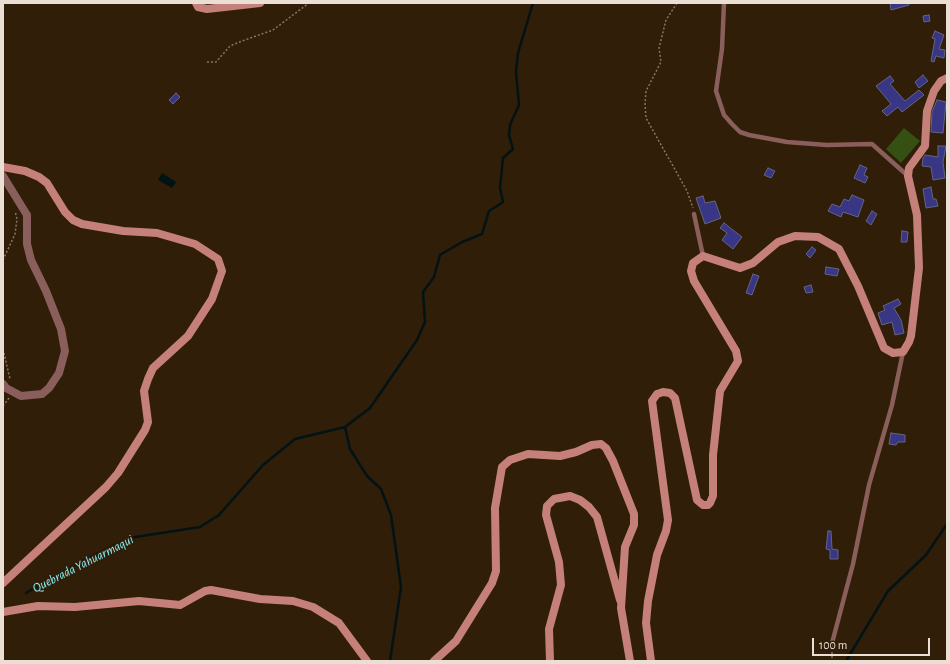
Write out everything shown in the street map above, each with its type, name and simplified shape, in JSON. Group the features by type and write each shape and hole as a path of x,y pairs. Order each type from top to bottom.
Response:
{"street":[{"path":"196,3 200,8 207,9 260,3"},
{"path":"651,661 648,651 646,623 648,601 656,555 666,531 668,520 652,401 657,394 663,392 670,393 675,398 696,500 703,505 708,505 713,496 713,455 720,391 738,361 736,351 694,281 692,271 693,263 703,256 740,268 754,262 778,242 795,236 818,237 839,249 861,292 877,335 884,348 893,353 903,352 909,342 919,268 916,215 908,176 909,168 925,146 927,111 934,91 941,81 947,78"},
{"path":"3,167 25,171 38,177 46,183 64,212 73,220 82,224 123,231 157,233 195,244 218,259 222,271 212,298 188,336 160,362 148,379 144,391 148,422 145,430 118,474 3,583"},
{"path":"3,176 27,215 29,221 27,244 31,260 46,291 61,329 65,351 59,372 49,388 42,394 20,396 6,388 3,384"},
{"path":"434,661 456,641 492,583 496,571 495,508 502,467 510,460 528,454 560,456 576,452 592,445 601,444 606,448 622,482 634,514 634,524 625,547 621,608"},
{"path":"550,661 548,629 561,580 559,562 546,515 547,506 554,500 570,496 580,500 589,507 597,517 613,571 630,661"},
{"path":"3,612 38,606 75,607 139,601 180,605 205,591 211,590 260,599 293,601 314,607 339,623 367,661"}],"lane":[{"path":"724,3 722,49 716,91 724,115 740,132 787,142 827,145 872,144 908,176"},
{"path":"694,214 703,256"},
{"path":"831,646 853,564 869,485 892,405 903,352"}],"path":[{"path":"207,62 216,62 230,46 273,30 309,3"},
{"path":"677,3 666,20 659,48 661,62 646,91 644,104 646,118 687,191 694,214"},
{"path":"3,260 15,234 17,219 13,204"}],"green space":[{"path":"904,128 920,141 901,163 886,149"}],"shaded area":[{"path":"162,173 176,182 172,188 158,180"}],"building":[{"path":"890,3 909,3 909,5 891,10"},
{"path":"929,15 930,21 924,22 923,16"},
{"path":"935,31 944,35 939,49 945,50 944,58 936,56 934,62 931,61 935,39 932,38"},
{"path":"923,75 928,81 919,88 915,82"},
{"path":"890,76 894,81 890,84 905,101 919,90 924,95 902,112 898,107 887,116 882,111 891,104 876,86"},
{"path":"176,93 180,97 173,104 169,100"},
{"path":"937,100 946,102 943,133 931,132 932,112"},
{"path":"938,146 946,146 943,162 945,178 933,180 931,167 922,166 923,158 925,155 938,157"},
{"path":"860,165 867,168 864,175 868,177 865,183 854,178"},
{"path":"768,168 775,171 771,178 764,175"},
{"path":"931,187 933,199 936,199 938,206 926,208 923,189"},
{"path":"852,195 864,200 858,217 843,212 841,217 828,211 832,204 840,207 844,199 849,201"},
{"path":"703,196 705,203 715,201 721,218 705,224 696,198"},
{"path":"872,211 877,214 871,225 866,221"},
{"path":"724,223 742,237 733,249 722,240 727,233 720,228"},
{"path":"902,231 908,232 907,242 901,242"},
{"path":"812,247 816,250 810,258 806,254"},
{"path":"826,267 839,269 837,276 825,274"},
{"path":"753,274 759,276 752,295 746,293"},
{"path":"811,285 813,292 806,293 804,287"},
{"path":"898,299 901,304 894,308 901,320 904,333 895,335 892,322 882,325 878,313 885,310 883,306"},
{"path":"891,433 905,435 905,442 898,442 896,445 889,444"},
{"path":"828,531 831,531 832,549 838,550 838,559 830,559 830,550 826,549"}],"waterway":[{"name":"Quebrada Yahuarmaqui","path":"26,593 82,561 129,538 200,527 219,515 263,465 295,439 345,427 370,408 417,340 425,322 423,292 434,277 440,255 462,242 482,234 489,211 503,202 500,188 503,158 513,149 509,135 510,125 519,105 516,72 518,53 533,3"},
{"path":"345,427 350,449 367,476 381,489 391,515 401,587 390,661"},
{"path":"846,661 888,591 926,555 947,524"}]}
